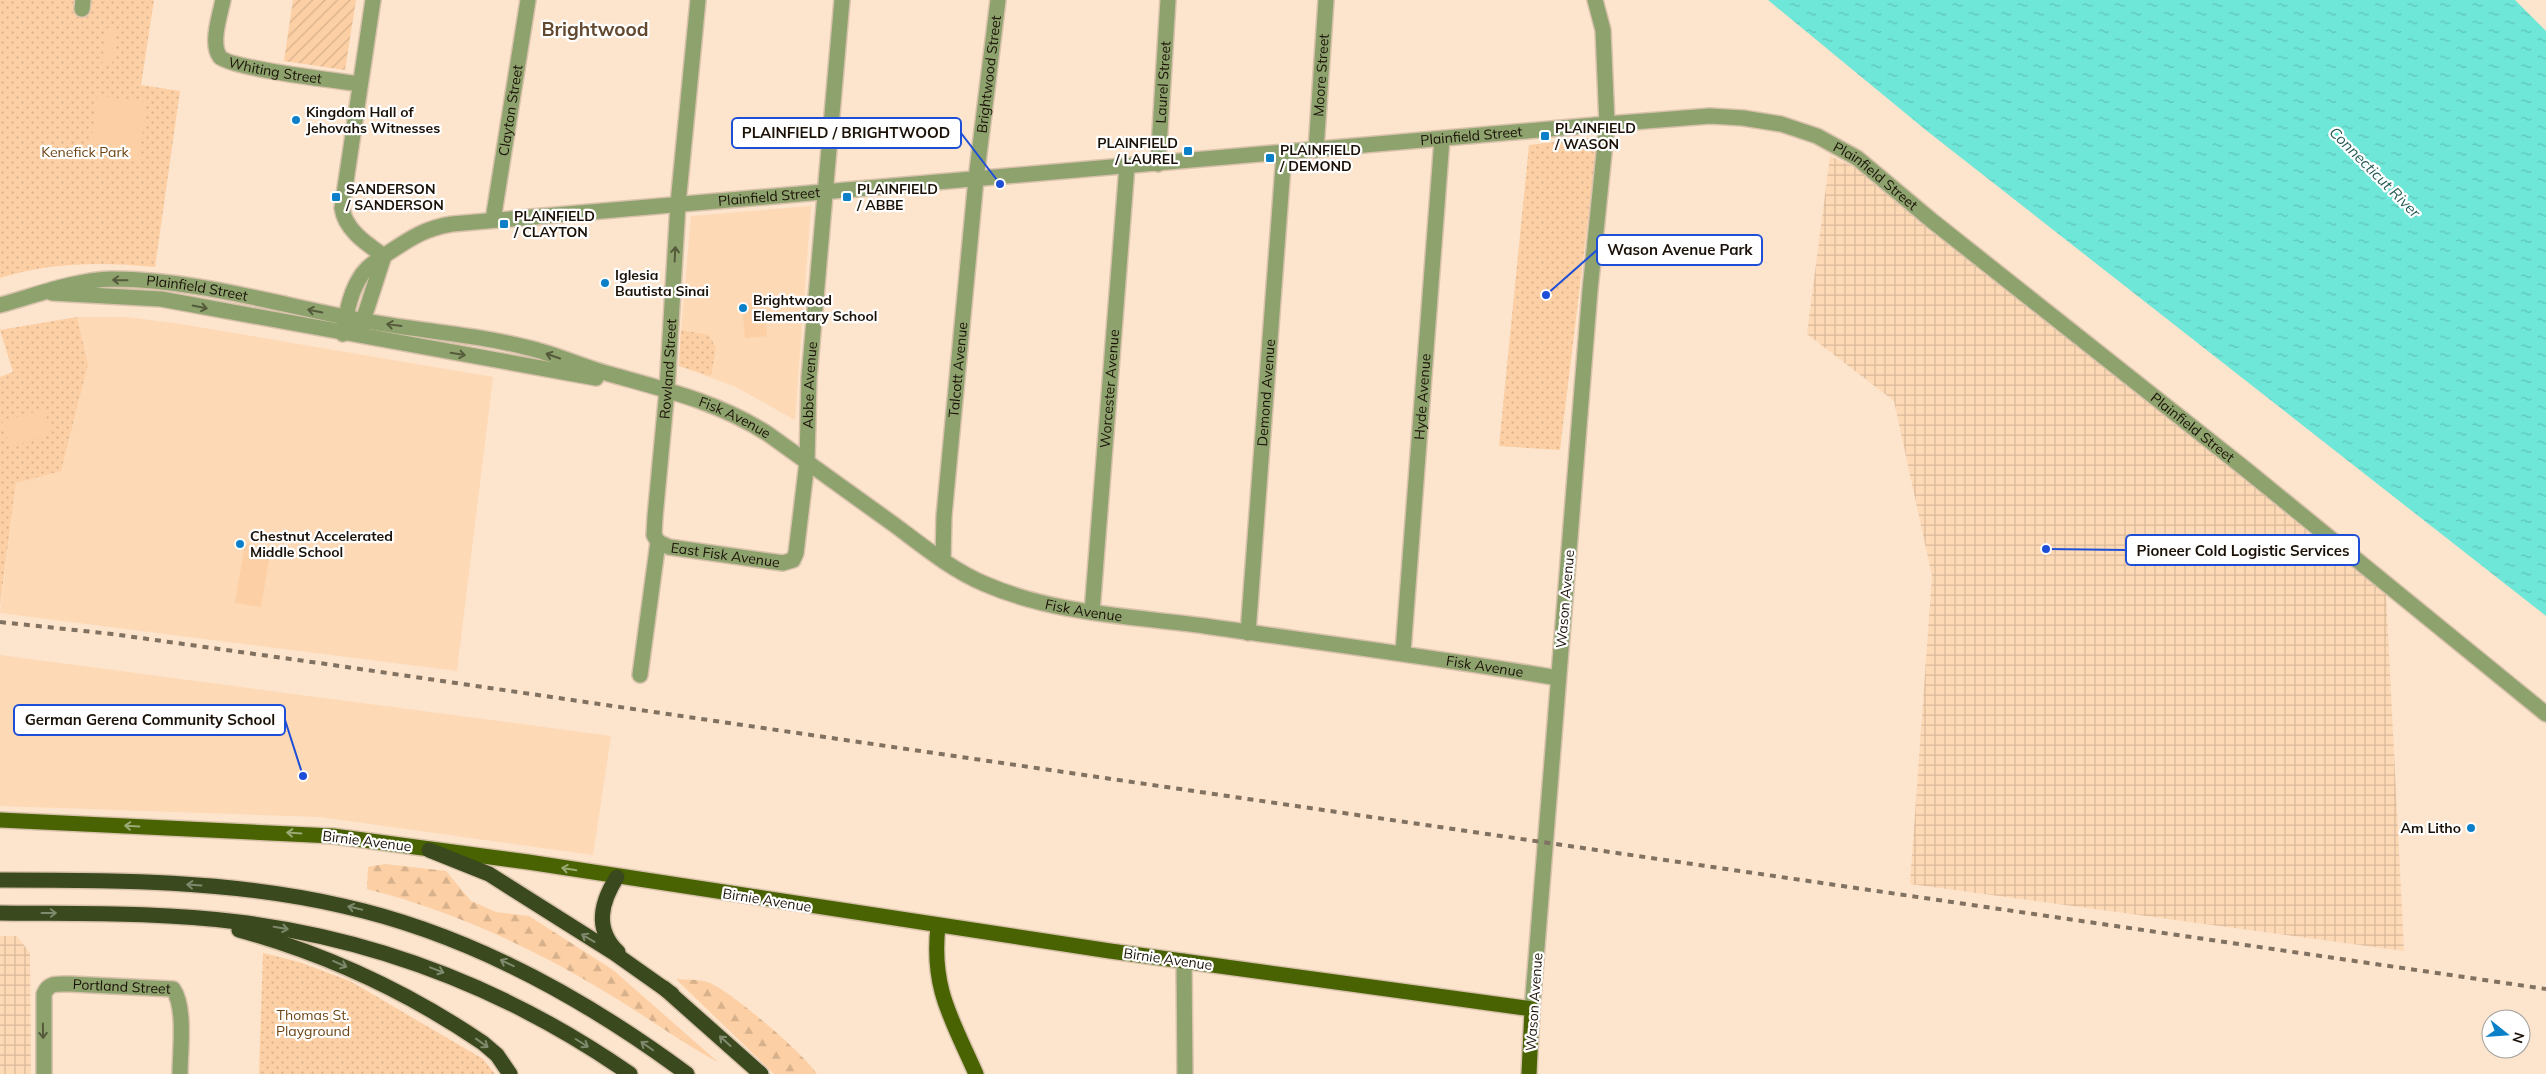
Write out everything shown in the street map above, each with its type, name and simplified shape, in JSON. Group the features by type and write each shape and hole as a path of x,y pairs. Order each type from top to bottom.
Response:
{"highway":[{"path":"429,850 471,865 495,877 614,953 672,994"},
{"path":"617,877 602,908 604,932 616,950 672,994 761,1074"},
{"path":"0,880 111,881 197,885 288,896 367,912 444,936 522,971 598,1013 687,1074"},
{"path":"0,914 111,914 194,918 278,927 336,939 438,970 474,985 549,1023 630,1074"},
{"path":"194,918 307,950 359,972 475,1038 497,1055 510,1074"}],"main road":[{"name":"Birnie Avenue","path":"0,820 293,833 528,862 938,926 1532,1009"},
{"path":"938,926 936,962 940,988 946,1008 976,1074"},
{"name":"Wason Avenue","path":"1529,1074 1532,1009"}],"street":[{"name":"Whiting Street","path":"223,0 217,44 219,55 225,61 248,67 360,84"},
{"path":"359,336 362,320 384,256 353,230 345,218 342,208 373,0"},
{"name":"Clayton Street","path":"493,220 528,0"},
{"name":"Rowland Street","path":"640,675 658,542 654,534 654,517 667,390 678,204 698,0"},
{"name":"Abbe Avenue","path":"793,560 798,546 807,462 809,378 842,0"},
{"name":"Brightwood Street","path":"976,179 998,0"},
{"name":"Laurel Street","path":"1158,164 1168,0"},
{"name":"Moore Street","path":"1316,150 1326,0"},
{"name":"Wason Avenue","path":"1532,1009 1589,307 1607,124 1603,30 1595,0"},
{"name":"Plainfield Street","path":"343,334 346,317 358,281 371,263 384,256 403,241 434,228 493,220 1710,116 1743,118 1781,124 1817,136 1857,158 1954,238 2252,474 2546,714"},
{"name":"Hyde Avenue","path":"1403,652 1442,139"},
{"name":"Demond Avenue","path":"1248,633 1284,153"},
{"name":"Worcester Avenue","path":"1092,612 1127,166"},
{"name":"Talcott Avenue","path":"943,560 945,506 976,179"},
{"name":"Plainfield Street","path":"0,305 75,283 96,280 138,280 177,285 362,320"},
{"path":"176,302 177,285"},
{"name":"Plainfield Street","path":"48,292 64,296 111,295 176,302 359,336"},
{"name":"Fisk Avenue","path":"362,320 468,335 534,349 608,374 714,404 741,417 943,560 973,579 1010,594 1092,612 1352,648 1403,652 1558,678"},
{"name":"Fisk Avenue","path":"359,336 667,390"},
{"name":"East Fisk Avenue","path":"658,542 669,547 742,559 784,563 793,560"},
{"path":"1184,961 1185,1074"},
{"name":"Portland Street","path":"44,1074 43,1003 47,988 53,984 70,984 173,989 178,996 180,1013 180,1074"}],"shaded area":[{"path":"1830,156 1859,169 2386,593 2404,951 1910,884 1932,576 1894,401 1807,334"},
{"name":"Brightwood Elementary School","path":"811,206 795,420 736,387 679,366 681,330 691,216"},
{"name":"Chestnut Accelerated Middle School","path":"77,317 127,317 181,324 493,377 457,671 0,613 16,483 88,364"},
{"path":"0,655 611,736 593,855 320,817 0,806"},
{"path":"0,936 17,936 30,953 31,1074 0,1074"}],"green space":[{"name":"Kenefick Park","path":"0,0 154,0 141,85 180,91 155,267 116,264 58,266 0,278"},
{"path":"293,0 356,0 345,70 284,61"},
{"path":"106,28 116,30 112,66 102,65"},
{"path":"97,96 146,102 139,162 89,156"},
{"path":"1598,137 1560,450 1499,446 1529,145"},
{"path":"764,302 767,336 745,338 742,304"},
{"path":"77,317 88,364 61,471 16,483 0,606 0,377 13,372 0,330"},
{"path":"681,330 709,335 716,348 711,376 679,366"},
{"path":"44,409 52,434 10,447 2,422"},
{"path":"245,544 271,548 261,607 235,603"},
{"path":"385,864 446,871 471,901 496,912 529,916 613,970 718,1062 592,984 530,950 499,935 434,909 367,889 368,867"},
{"name":"Thomas St. Playground","path":"263,953 299,962 350,981 483,1059 495,1074 259,1074"},
{"path":"676,979 707,982 731,996 798,1052 817,1074 774,1074"}],"water":[{"name":"Connecticut River","path":"1768,0 2515,0 2546,31 2546,616 1927,131"}],"railway":[{"path":"0,622 112,634 326,664 2546,989"}],"place":[{"name":"Kingdom Hall of Jehovahs Witnesses","path":"296,120"},
{"name":"PLAINFIELD / WASON","path":"1545,136"},
{"name":"PLAINFIELD / LAUREL","path":"1188,151"},
{"name":"PLAINFIELD / DEMOND","path":"1270,158"},
{"name":"PLAINFIELD / BRIGHTWOOD","path":"1000,184"},
{"name":"SANDERSON / SANDERSON","path":"336,197"},
{"name":"PLAINFIELD / ABBE","path":"847,197"},
{"name":"PLAINFIELD / CLAYTON","path":"504,224"},
{"name":"Iglesia Bautista Sinai","path":"605,283"},
{"name":"Wason Avenue Park","path":"1546,295"},
{"name":"Brightwood Elementary School","path":"743,308"},
{"name":"Chestnut Accelerated Middle School","path":"240,544"},
{"name":"Pioneer Cold Logistic Services","path":"2046,549"},
{"name":"German Gerena Community School","path":"303,776"},
{"name":"Am Litho","path":"2471,828"}],"district":[{"name":"Brightwood","path":"595,29"}]}
